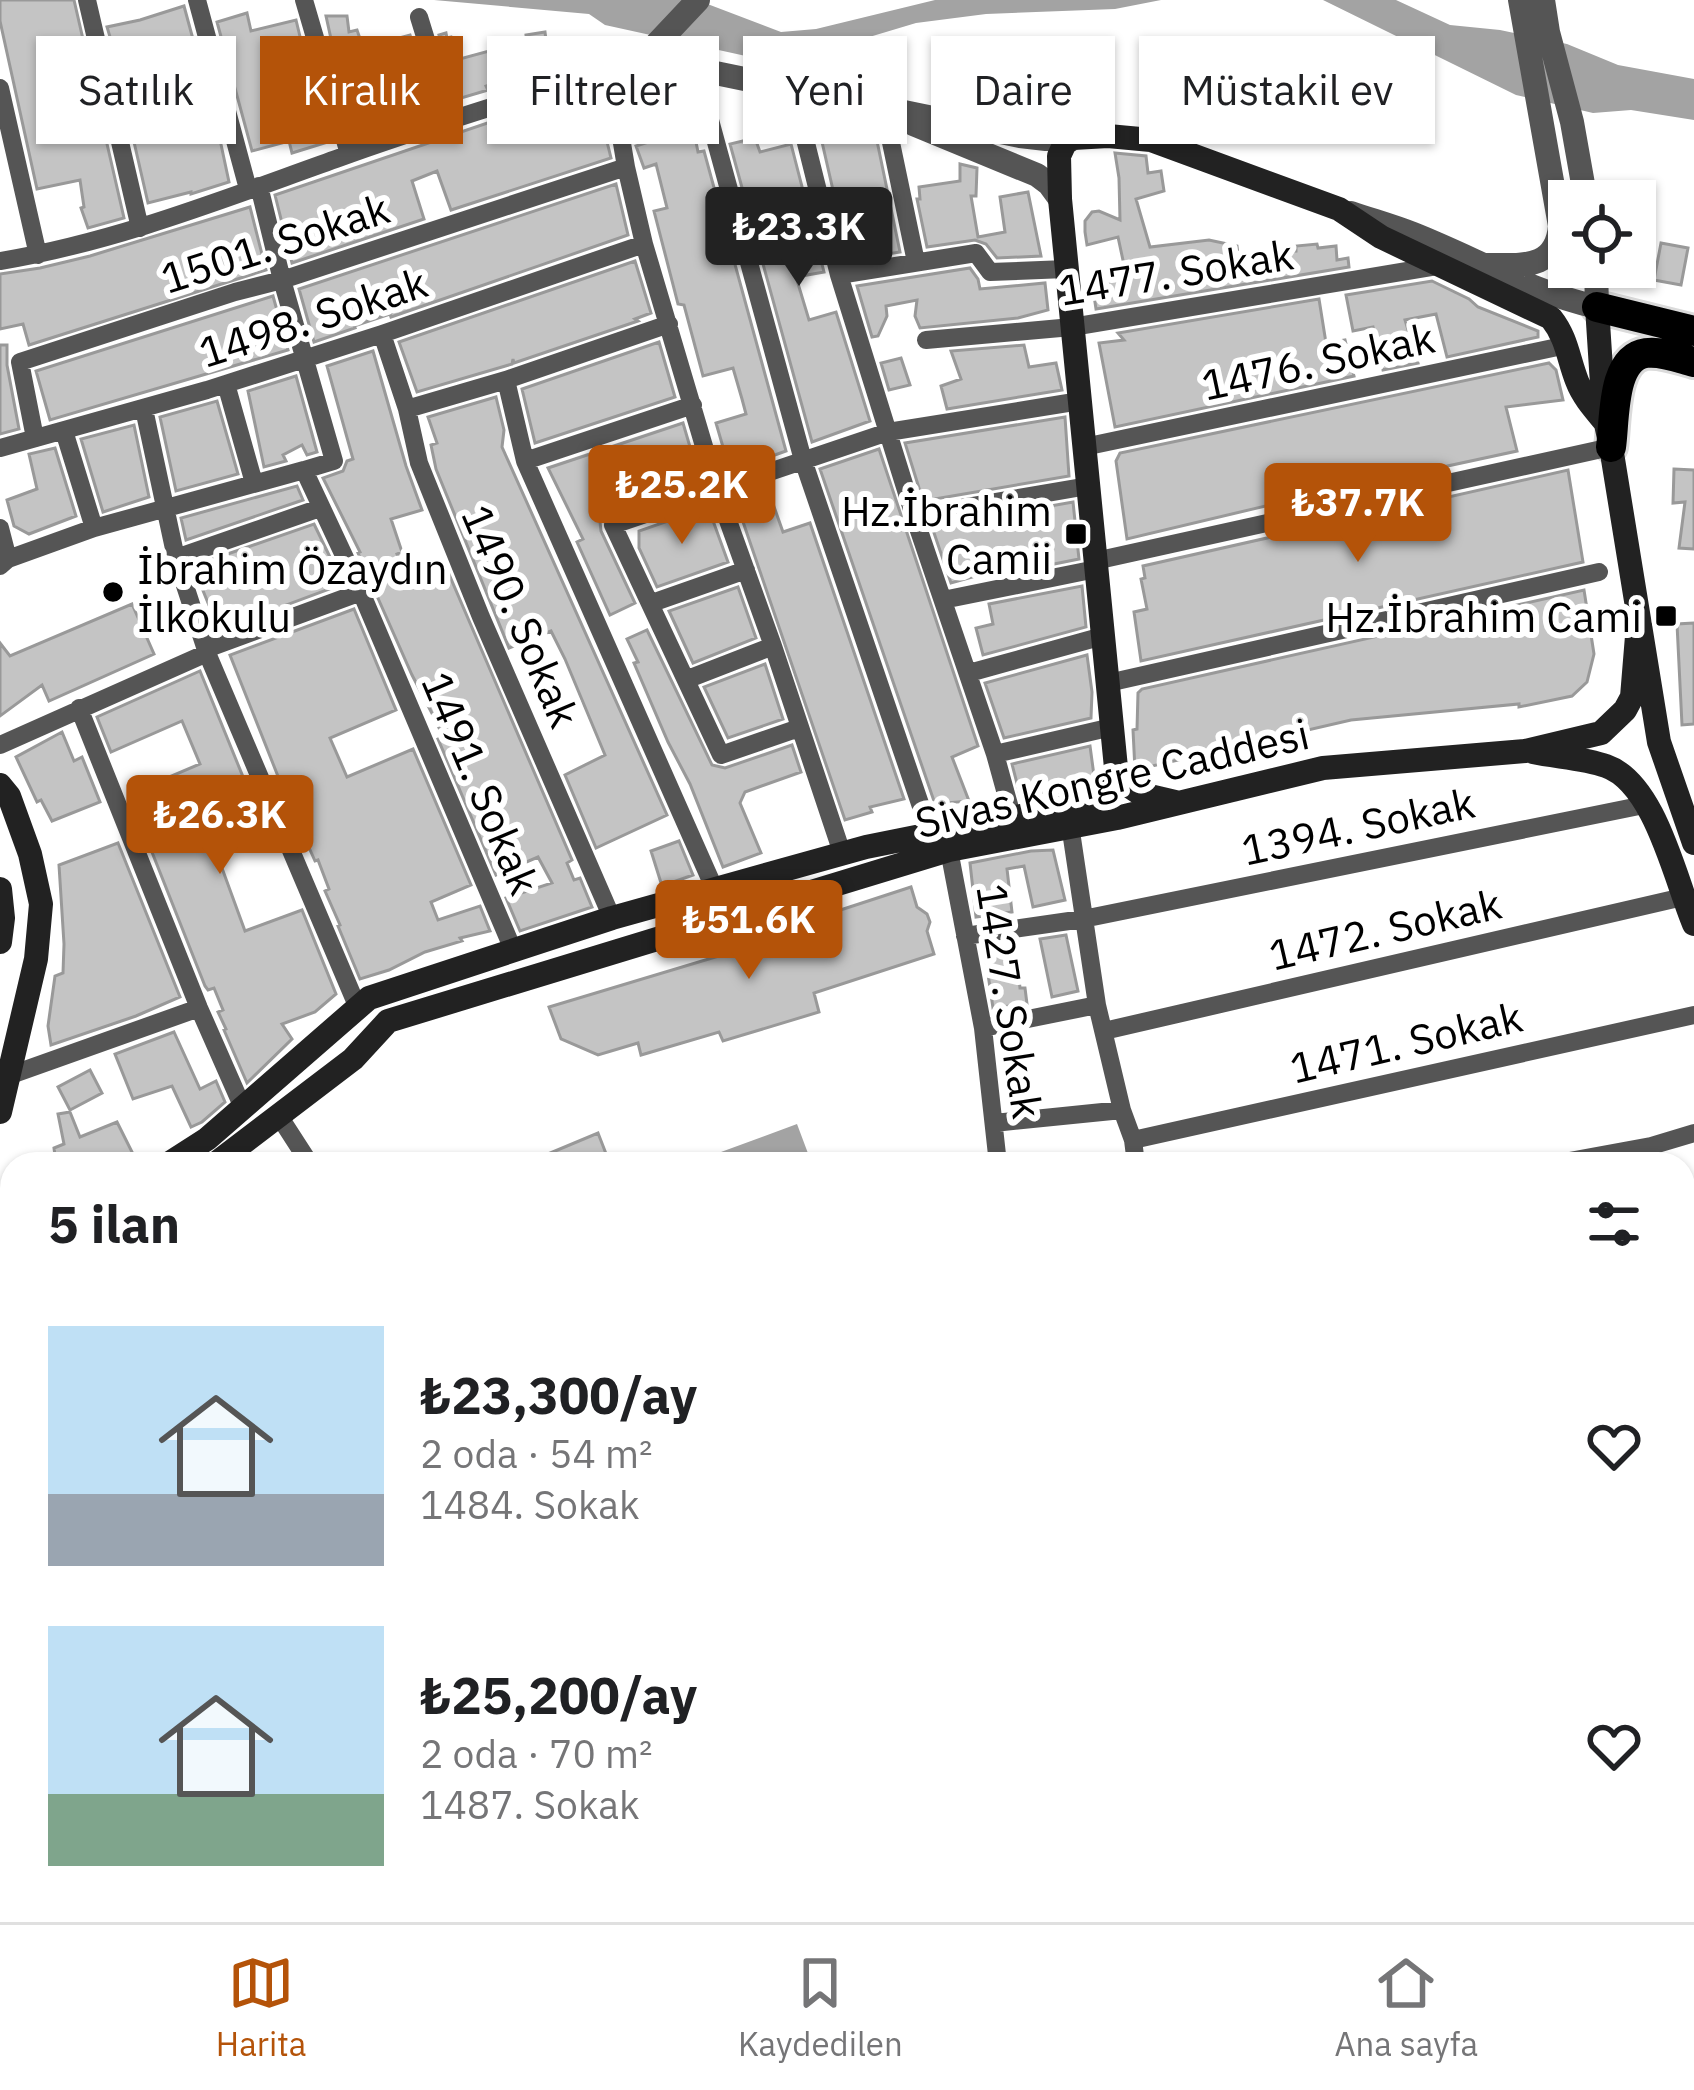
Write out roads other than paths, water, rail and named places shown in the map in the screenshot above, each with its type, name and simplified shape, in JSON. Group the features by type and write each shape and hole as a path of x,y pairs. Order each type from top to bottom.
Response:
{"main road":[{"path":"1115,137 1151,140 1340,209 1437,266 1551,318 1562,332 1577,381 1608,435"},
{"path":"1065,144 1059,156 1060,199 1117,778 1141,794 1177,803"},
{"path":"1694,331 1597,307 1608,435 1659,742 1684,796 1694,843"},
{"path":"1608,435 1627,363 1647,353 1694,362"},
{"name":"Sivas Kongre Caddesi","path":"187,1152 369,998 612,918 842,854 1177,803 1323,768 1525,751 1601,733 1632,698 1638,624"},
{"name":"Sivas Kongre Caddesi","path":"1525,751 1609,766 1632,782 1649,803"},
{"name":"Sivas Kongre Caddesi","path":"1069,818 1101,800 1117,778"},
{"path":"0,785 9,796 30,854 41,904 36,959 0,1112"},
{"path":"1649,803 1694,924"},
{"name":"Sivas Kongre Caddesi","path":"235,1152 353,1059 388,1021 940,842"},
{"path":"0,889 0,942"}],"street":[{"path":"86,0 140,229"},
{"path":"0,528 4,562 94,528 334,460 197,0"},
{"path":"304,0 350,154"},
{"path":"664,36 698,0"},
{"path":"1480,265 1534,263 1549,256 1559,242 1520,0"},
{"path":"1543,0 1582,180"},
{"path":"418,17 424,36"},
{"path":"0,88 38,255"},
{"path":"907,121 1037,175 1060,199"},
{"path":"0,261 140,229 381,144"},
{"path":"622,144 644,244 717,490 842,854"},
{"name":"1427. Sokak","path":"717,144 803,460 940,842 965,935 997,1152"},
{"path":"806,144 838,275 1015,827"},
{"path":"891,144 916,262"},
{"name":"1501. Sokak","path":"35,438 20,362 626,167"},
{"path":"1340,209 1414,234 1579,303 1597,307 1597,288"},
{"name":"1498. Sokak","path":"0,448 226,384 644,244"},
{"path":"838,275 976,253 990,272 1066,268"},
{"name":"1477. Sokak","path":"926,340 1072,327 1437,266"},
{"path":"406,410 669,324"},
{"name":"1490. Sokak","path":"382,334 419,463 612,918"},
{"name":"1476. Sokak","path":"1084,448 1567,345"},
{"path":"506,380 525,461 715,890"},
{"path":"226,384 254,483"},
{"path":"799,728 722,755 613,525 888,432 1080,401"},
{"path":"525,461 693,405"},
{"path":"144,409 176,558 206,651 358,1008"},
{"path":"64,431 94,528"},
{"path":"944,600 1608,435"},
{"name":"1491. Sokak","path":"304,470 514,952"},
{"path":"914,516 1088,486"},
{"path":"176,558 320,508"},
{"path":"652,603 746,570"},
{"path":"1108,683 1599,572"},
{"path":"0,745 206,651 361,592"},
{"path":"969,673 1103,636"},
{"path":"688,679 773,646"},
{"path":"80,708 243,1108"},
{"path":"995,754 1112,727"},
{"name":"1394. Sokak","path":"965,935 1083,919 1649,803"},
{"path":"1069,818 1097,1005 1134,1152"},
{"name":"1472. Sokak","path":"1104,1031 1683,897"},
{"path":"982,1028 1097,1005"},
{"path":"8,1076 200,1008"},
{"name":"1471. Sokak","path":"1133,1140 1694,1015"},
{"path":"994,1124 1122,1110"},
{"path":"279,1116 302,1152"},
{"path":"1660,1152 1694,1133"}],"place":[{"name":"Hz.İbrahim Camii","path":"1076,534"},
{"name":"İbrahim Özaydın İlkokulu","path":"113,592"},
{"name":"Hz.İbrahim Cami","path":"1666,616"}]}
